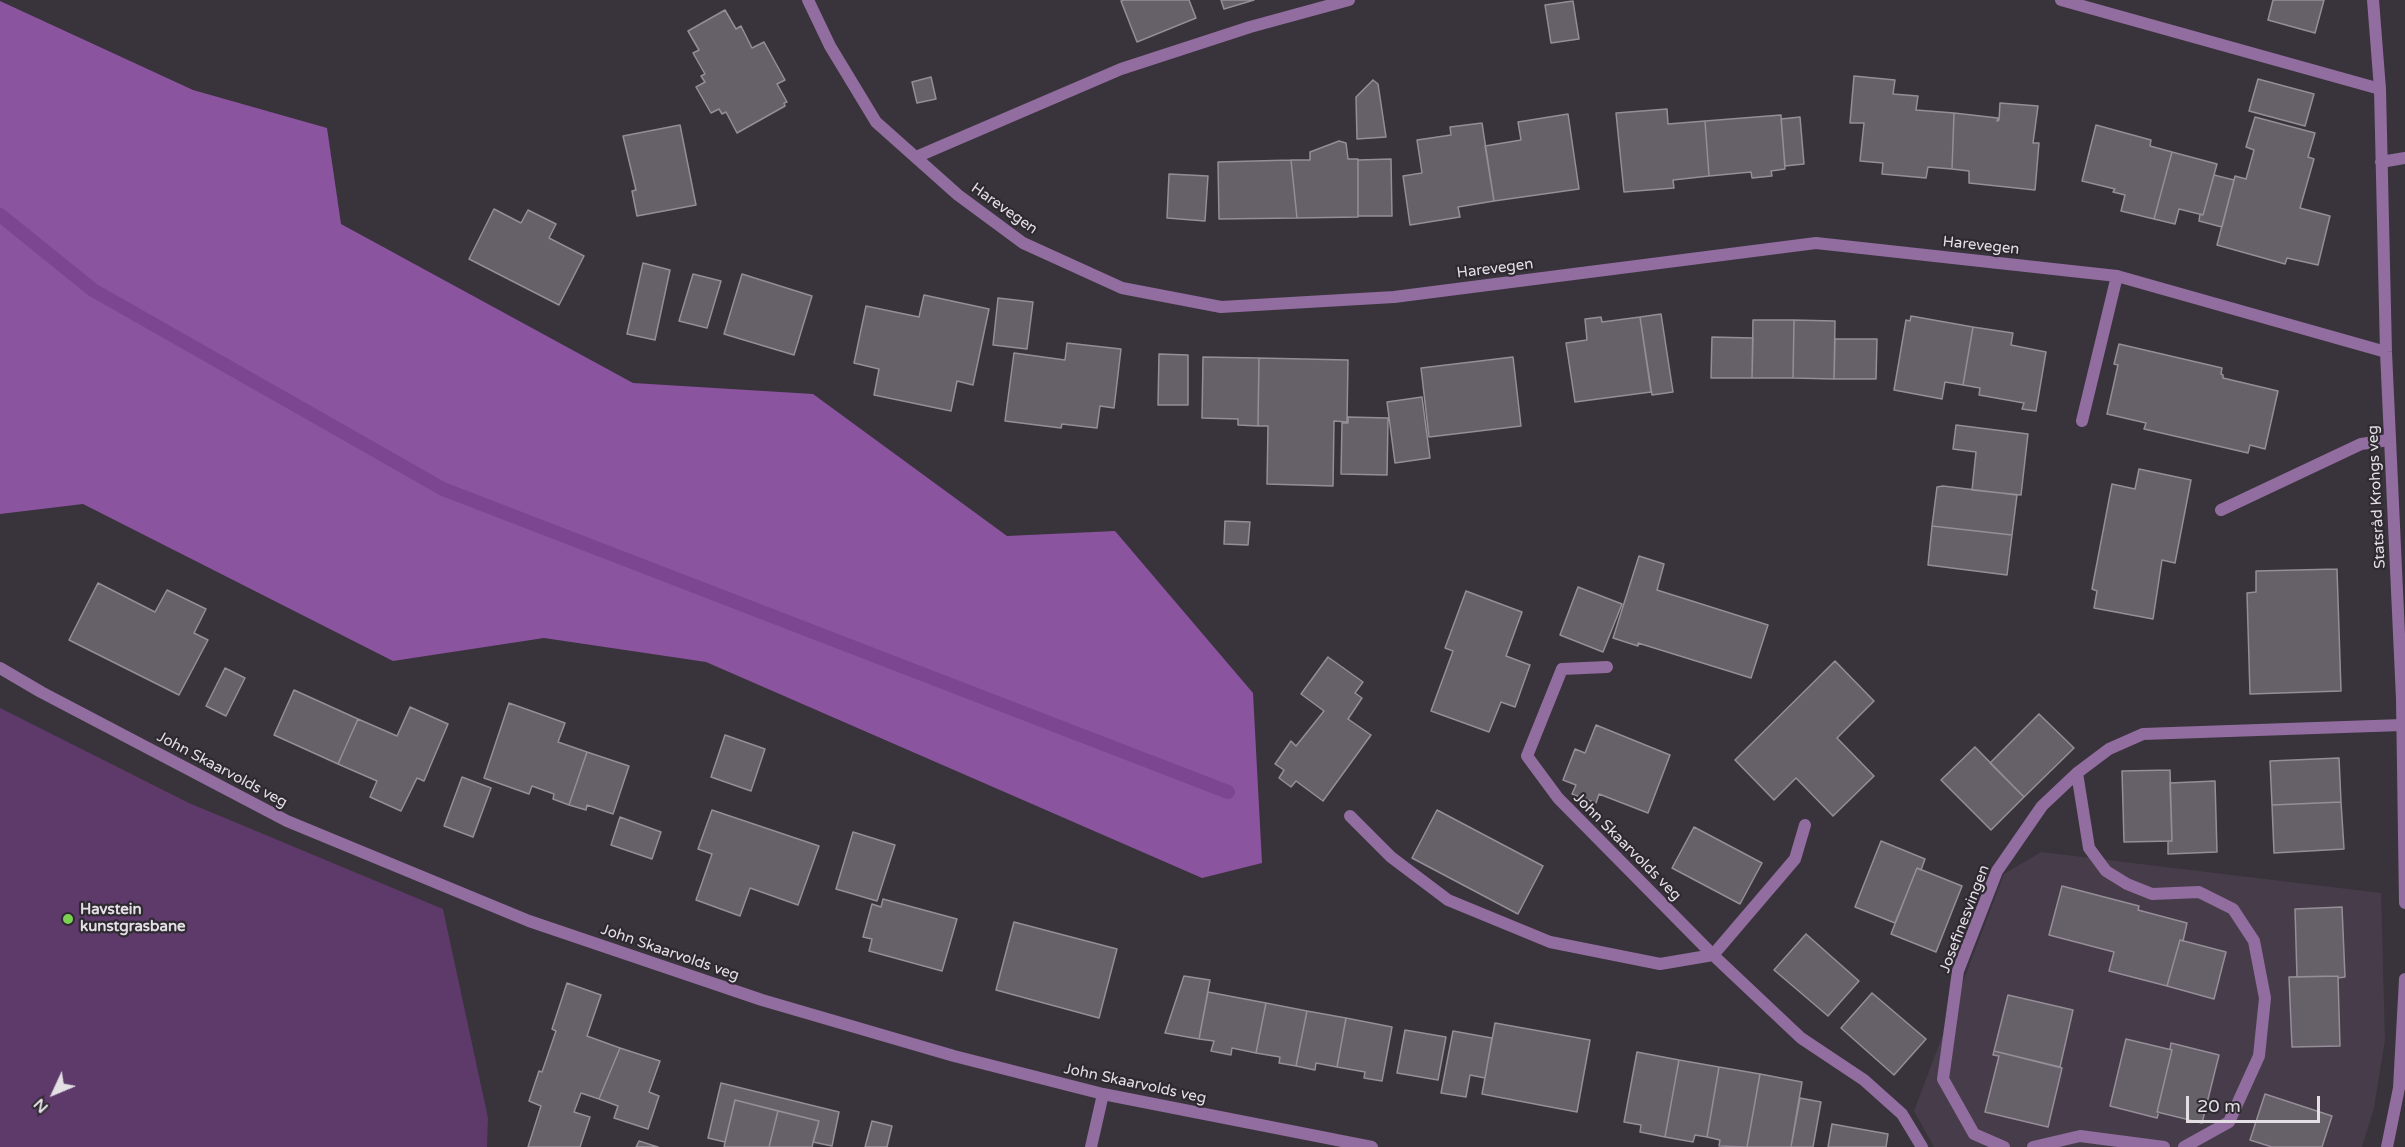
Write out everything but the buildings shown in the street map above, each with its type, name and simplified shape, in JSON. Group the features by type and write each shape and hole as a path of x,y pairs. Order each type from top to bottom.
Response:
{"street":[{"name":"Harevegen","path":"808,0 830,46 876,122 958,195 1023,243 1122,288 1221,307 1394,297 1816,243 2117,276 2385,351"},
{"path":"916,157 1122,69 1250,27 1349,0"},
{"path":"2061,0 2380,89"},
{"name":"Statsråd Krohgs veg","path":"2373,0 2380,89 2385,351 2402,725 2405,903"},
{"path":"2381,162 2405,158"},
{"path":"2082,421 2117,276"},
{"path":"2221,510 2361,444 2389,441"},
{"name":"John Skaarvolds veg","path":"1607,667 1562,669 1527,756 1558,798 1713,955 1801,1038 1864,1080 1902,1114 1922,1147"},
{"name":"John Skaarvolds veg","path":"0,668 41,692 287,821 529,921 762,1000 954,1056 1103,1094 1372,1147"},
{"name":"Josefinesvingen","path":"2004,1147 1974,1134 1943,1079 1958,971 1997,871 2042,806 2077,772 2109,749 2143,734 2402,725"},
{"path":"2077,772 2089,848 2106,871 2127,884 2152,894 2199,892 2233,909 2254,941 2265,998 2259,1056 2229,1122 2184,1147"},
{"path":"1350,816 1391,857 1448,900 1550,942 1660,964 1713,955 1795,859 1805,825"},
{"path":"2387,1147 2402,1088 2405,979"},
{"path":"1091,1147 1103,1094"},
{"path":"2033,1147 2080,1136 2164,1147"}],"shaded area":[{"path":"0,1 193,90 327,128 341,224 633,383 813,394 1007,536 1115,531 1253,693 1262,863 1202,878 706,662 544,638 393,661 83,504 0,514"},
{"path":"0,708 189,803 443,909 488,1118 487,1147 0,1147"},
{"path":"2041,852 2381,893 2385,1040 2374,1108 2362,1147 1934,1147 1914,1111 2004,874"}],"waterway":[{"path":"0,215 93,290 443,489 1228,792"}],"place":[{"name":"Havstein kunstgrasbane","path":"68,919"}]}
